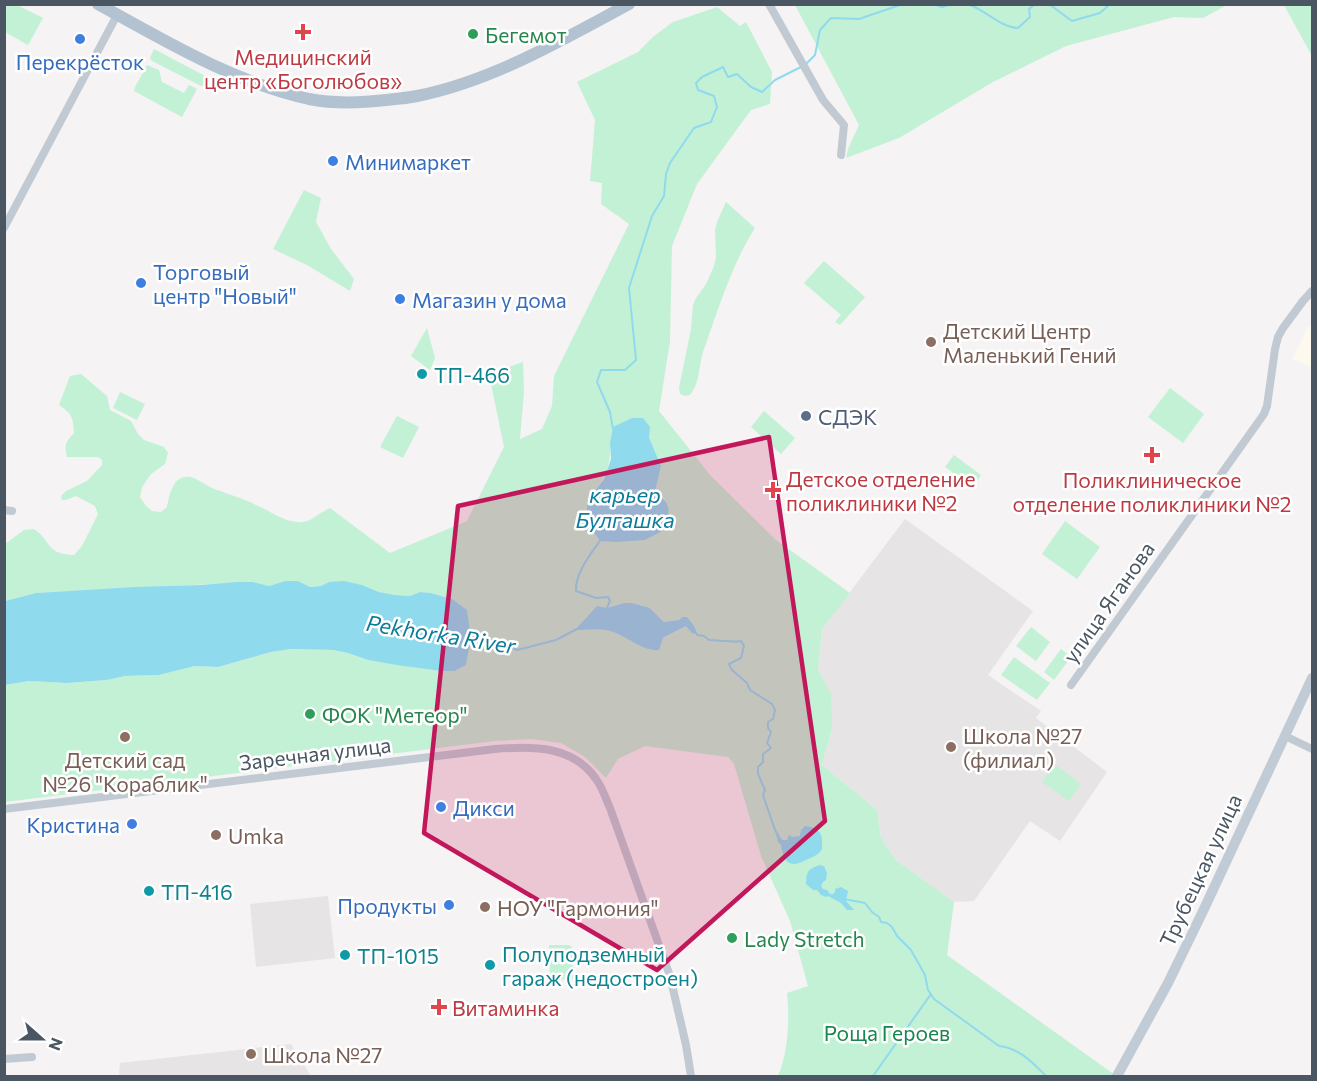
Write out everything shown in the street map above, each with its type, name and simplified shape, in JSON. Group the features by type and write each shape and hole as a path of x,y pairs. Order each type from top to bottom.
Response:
{"main road":[{"path":"98,4 217,67 278,90 310,99 348,103 417,96 467,82 567,38 629,4"},
{"name":"Трубецкая улица","path":"1117,1077 1168,983 1312,678"}],"street":[{"path":"769,4 823,100 844,125 841,155"},
{"path":"4,228 117,15"},
{"name":"улица Яганова","path":"1071,685 1264,414 1278,337 1312,291"},
{"path":"1285,736 1312,749"},
{"name":"Заречная улица","path":"4,809 495,749 531,746 558,751 580,763 590,772 598,782 610,808 670,976 691,1077"},
{"path":"4,1059 32,1057"}],"highlighted area":[{"path":"769,437 825,821 657,970 424,833 458,506"}],"shaded area":[{"path":"1309,325 1312,326 1312,367 1292,359"},
{"name":"Школа №27 (филиал)","path":"905,519 1033,611 988,675 1041,711 1036,718 1107,772 1060,841 1030,821 974,901 954,902 896,860 881,838 877,810 822,765 832,729 818,670 822,629"},
{"path":"328,896 335,958 256,967 250,904"},
{"name":"Школа №27","path":"291,1044 311,1076 119,1076 120,1063"}],"green space":[{"path":"4,5 17,5 43,18 28,45 5,32"},
{"path":"795,5 1227,5 1203,18 1174,17 1066,46 993,82 899,138 846,158 859,125"},
{"path":"1284,5 1312,5 1312,56"},
{"name":"Роща Героев","path":"717,7 740,26 746,22 772,72 770,104 751,110 697,184 672,246 670,341 659,411 711,476 776,540 850,593 822,629 818,670 831,694 832,729 822,765 877,810 881,838 896,860 954,902 947,955 1114,1076 778,1076 787,1035 787,993 808,986 790,921 761,856 734,764 728,757 645,746 618,759 606,778 585,757 561,743 531,739 495,741 5,802 5,685 29,681 67,683 107,680 125,676 159,675 195,666 218,667 271,652 291,649 333,650 368,660 441,671 455,671 466,665 471,638 452,599 431,593 420,592 410,596 395,595 362,585 329,582 321,586 310,587 298,581 285,581 269,586 253,582 36,593 5,601 5,544 24,530 34,529 53,549 74,555 82,546 98,514 95,506 76,496 62,500 61,496 66,491 87,481 102,465 102,460 98,457 67,457 66,446 74,433 73,423 71,416 59,405 70,376 81,374 107,396 110,410 131,421 144,440 164,447 168,453 165,464 151,474 142,487 140,497 152,511 161,512 167,507 176,482 184,477 190,477 292,521 306,521 330,508 390,553 467,521 504,447 489,374 523,362 524,392 520,439 542,429 552,406 554,376 629,224 601,204 602,183 590,181 595,120 577,82 638,52 673,22","holes":["649,437 661,466 655,492 665,499 600,541 596,535 587,501 608,468 610,443","624,603 650,608 664,622 679,620 682,617 686,626 646,648 626,637 603,629 576,629 607,608"]},
{"path":"154,49 209,78 204,86 152,61 150,58"},
{"path":"147,65 159,70 162,82 184,93 189,85 197,89 182,117 134,91"},
{"path":"304,190 321,198 316,222 331,249 354,279 350,291 307,265 273,249"},
{"path":"726,202 755,228 726,288 703,352 695,388 690,395 685,396 680,394 679,388 691,329 693,305 714,266 715,230"},
{"path":"824,261 865,297 840,325 835,322 841,315 804,283"},
{"path":"427,328 435,358 430,370 411,356"},
{"path":"1170,388 1204,414 1183,443 1148,417"},
{"path":"120,392 145,404 137,420 113,408"},
{"path":"764,411 795,438 781,454 751,427"},
{"path":"397,416 419,427 403,458 380,447"},
{"path":"954,455 981,475 973,487 945,467"},
{"path":"1065,521 1100,547 1077,579 1042,554"},
{"path":"1031,627 1050,642 1036,661 1016,646"},
{"path":"1061,649 1071,657 1054,680 1044,672"},
{"path":"1014,657 1050,683 1037,700 1001,675"},
{"path":"1054,764 1081,784 1069,801 1042,782"},
{"path":"549,945 572,947 573,979 550,980"}],"water":[{"name":"карьер Булгашка","path":"632,418 643,418 650,427 649,437 661,466 655,492 665,501 668,508 666,529 645,540 600,541 587,522 587,501 604,479 611,459 610,443 613,427"},
{"path":"285,581 298,581 310,587 344,581 395,595 410,596 420,592 452,599 467,610 471,638 466,665 455,671 441,671 368,660 333,650 291,649 271,652 218,667 195,666 159,675 125,676 107,680 67,683 29,681 5,685 5,601 36,593 237,582 253,582 269,586"},
{"path":"624,603 650,608 664,622 687,617 698,635 692,633 686,626 663,638 659,650 652,650 612,632 575,630 597,606 607,608"},
{"path":"805,826 816,829 820,833 822,850 796,864 789,863 776,834 783,840 787,840 789,835 800,836"},
{"path":"819,865 824,866 827,873 826,880 821,886 823,889 830,894 841,887 848,891 846,901 854,910 847,910 841,903 821,895 806,884 808,872"}],"waterway":[{"name":"Pekhorka River","path":"806,64 815,55 820,30 831,18 859,19 903,4"},
{"name":"Pekhorka River","path":"934,4 942,7 952,4"},
{"name":"Pekhorka River","path":"967,4 1005,25 1018,28 1030,17 1029,9 1035,4"},
{"name":"Pekhorka River","path":"1049,4 1072,21 1100,13 1110,4"},
{"name":"Pekhorka River","path":"613,429 610,412 597,382 601,370 625,370 636,360 629,288 652,216 664,196 666,174 670,163 694,128 711,122 717,107 714,96 698,90 696,83 702,77 723,67 728,77 737,74 751,87 762,92 775,80 801,67"},
{"name":"Pekhorka River","path":"601,539 588,557 578,577 576,591 596,598 608,597 610,601 606,610"},
{"name":"Pekhorka River","path":"471,638 499,641 517,650 556,640 577,629"},
{"path":"697,635 709,640 741,641 744,646 741,658 729,664 732,670 747,683 750,690 772,704 775,710 773,719 768,722 771,732 767,743 771,748 763,754 763,762 758,767 758,774 765,790 763,795 779,837"},
{"path":"844,899 865,903 881,922 892,927 897,936 911,950 925,975 928,990 934,999 999,1046 1025,1056 1046,1076"},
{"path":"873,1076 931,994"}],"place":[{"name":"Медицинский центр «Боголюбов»","path":"303,32"},
{"name":"Бегемот","path":"473,34"},
{"name":"Перекрёсток","path":"80,39"},
{"name":"Минимаркет","path":"333,161"},
{"name":"Торговый центр \"Новый\"","path":"141,283"},
{"name":"Магазин у дома","path":"400,299"},
{"name":"Детский Центр Маленький Гений","path":"931,342"},
{"name":"ТП-466","path":"422,374"},
{"name":"СДЭК","path":"806,416"},
{"name":"Поликлиническое отделение поликлиники №2","path":"1152,455"},
{"name":"Детское отделение поликлиники №2","path":"773,490"},
{"name":"ФОК \"Метеор\"","path":"310,714"},
{"name":"Детский сад №26 \"Кораблик\"","path":"125,737"},
{"name":"Школа №27 (филиал)","path":"951,747"},
{"name":"Дикси","path":"441,807"},
{"name":"Кристина","path":"132,824"},
{"name":"Umka","path":"216,835"},
{"name":"ТП-416","path":"149,891"},
{"name":"Продукты","path":"449,905"},
{"name":"НОУ \"Гармония\"","path":"485,907"},
{"name":"Lady Stretch","path":"732,938"},
{"name":"ТП-1015","path":"345,955"},
{"name":"Полуподземный гараж (недостроен)","path":"490,965"},
{"name":"Витаминка","path":"439,1007"},
{"name":"Школа №27","path":"251,1054"}]}
